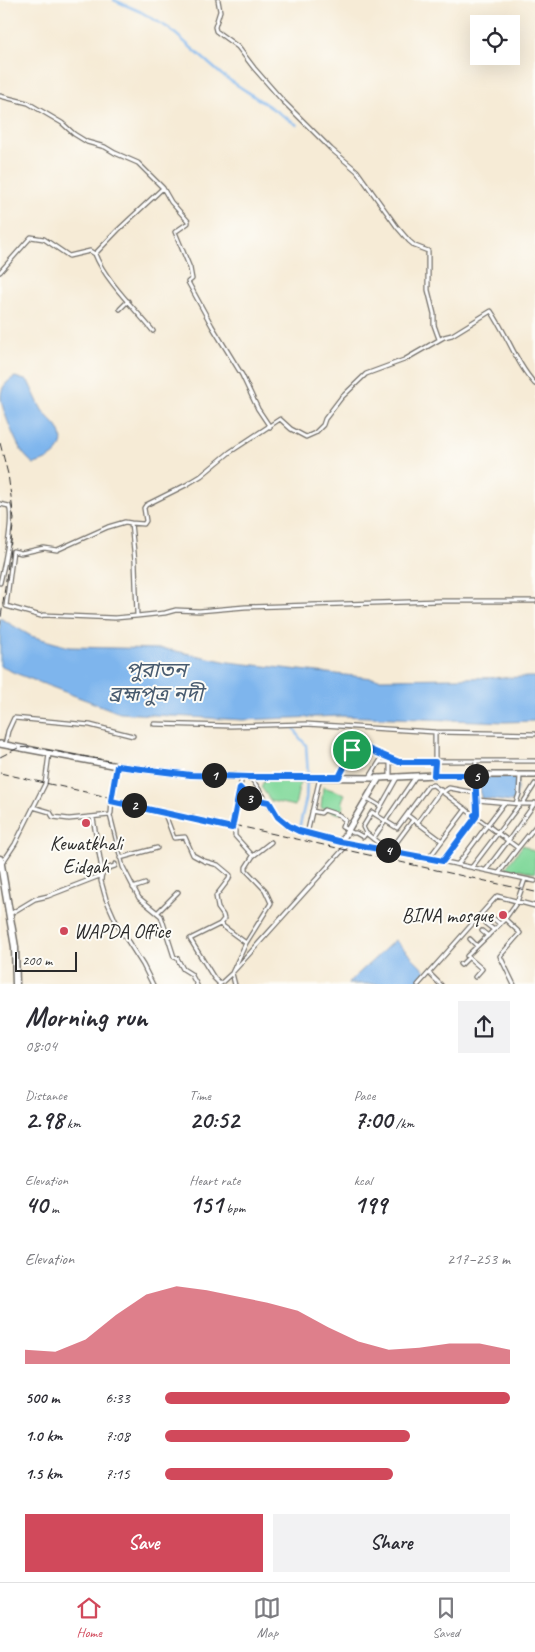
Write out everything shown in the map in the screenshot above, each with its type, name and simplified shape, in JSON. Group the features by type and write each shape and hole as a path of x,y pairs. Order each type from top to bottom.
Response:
{"highway":[{"path":"0,862 15,947 16,984"}],"main road":[{"path":"2,744 117,766 191,775 370,778 434,775 535,775"},
{"path":"341,842 379,778"}],"street":[{"path":"218,0 220,11 215,27 216,31 238,47 282,100 331,149 357,171 409,241 415,246 428,251 428,290 434,314 434,324 439,339"},
{"path":"0,96 28,103 62,123 86,142 105,147 138,163 164,188 172,202 188,221 188,223 175,232 190,268 192,279 188,282 242,375 258,410 270,427"},
{"path":"95,254 164,188"},
{"path":"0,272 31,237 44,239 69,256 90,251 95,254 98,262 128,302 153,331"},
{"path":"120,309 128,302"},
{"path":"11,608 6,606 6,598 13,551 21,552 44,548 57,550 108,527 125,522 144,524 146,521 144,508 146,505 186,486 230,452 280,419 299,434 306,437 310,436 323,425 325,419 340,398 360,378 377,369 404,360 439,339 452,335 491,311 501,326 514,353 535,384"},
{"path":"0,504 6,504 10,510 10,528 0,583"},
{"path":"131,523 135,561 136,616"},
{"path":"0,606 41,616 115,618 165,613 176,610 198,611 245,607 439,601 535,601"},
{"path":"2,744 14,718 90,726 133,736"},
{"path":"154,724 230,726 315,725 435,732 535,734"},
{"path":"434,775 435,732"},
{"path":"339,777 356,744 399,762"},
{"path":"0,862 15,844 44,784 49,754"},
{"path":"370,778 383,756"},
{"path":"443,861 477,814 475,792 476,761"},
{"path":"380,762 535,761"},
{"path":"390,762 390,776"},
{"path":"117,766 111,801 112,813 110,816 120,858 139,898 161,916 174,957 177,958 183,970 191,974 197,984"},
{"path":"515,804 519,794 520,775"},
{"path":"376,815 398,776"},
{"path":"373,839 416,776"},
{"path":"242,777 232,828 235,831 235,836 253,856"},
{"path":"250,777 278,817 293,829 341,842 429,858 535,881"},
{"path":"307,834 320,777"},
{"path":"389,851 366,833 363,827 372,812 397,828 430,784 518,848"},
{"path":"472,867 535,784"},
{"path":"240,788 249,798 269,802"},
{"path":"417,823 442,791 449,788 475,792"},
{"path":"367,798 380,806"},
{"path":"477,800 535,804"},
{"path":"111,801 232,828"},
{"path":"458,864 504,803"},
{"path":"486,870 535,804"},
{"path":"33,807 50,812 54,817 68,819 110,816"},
{"path":"429,858 466,809"},
{"path":"312,811 321,813 324,810 339,816 345,820 342,827 363,837 366,833"},
{"path":"407,815 442,841"},
{"path":"166,817 174,838 185,837 193,855 218,865 230,874 229,879 216,896 218,908 224,915 224,919 220,924 190,939 214,978 220,984 348,843"},
{"path":"93,818 102,870 101,881 108,906 153,984"},
{"path":"389,851 413,820"},
{"path":"499,873 535,826"},
{"path":"235,984 232,973 246,944 271,902 265,890 245,869 253,856 271,842"},
{"path":"120,858 157,848"},
{"path":"102,870 115,866 115,864"},
{"path":"9,914 35,898 48,896 102,875"},
{"path":"460,964 505,919 517,902 525,878"},
{"path":"133,888 145,884"},
{"path":"158,912 178,892"},
{"path":"418,984 497,896 535,906"},
{"path":"496,919 500,924"},
{"path":"505,919 520,933 500,956 514,984"},
{"path":"485,923 494,930"},
{"path":"220,924 246,944"},
{"path":"482,931 488,936"},
{"path":"470,939 477,946"},
{"path":"468,958 482,969 475,977"},
{"path":"428,973 441,984"}],"green space":[{"path":"301,778 295,806 271,801 261,787 265,779"},
{"path":"323,787 345,794 342,801 344,806 340,814 321,808"},
{"path":"523,845 535,852 535,873 519,869 518,872 505,869"}],"water":[{"path":"15,377 28,381 42,410 58,428 61,435 62,442 57,452 47,460 34,464 20,449 2,403 1,394 3,388"},
{"name":"পুরাতন ব্রহ্মপুত্র নদী","path":"0,618 31,636 69,647 166,649 228,662 381,679 535,677 535,721 505,722 340,716 243,720 120,713 0,666"},
{"path":"483,777 518,777 516,801 481,798 480,781"},
{"path":"395,940 426,971 425,975 416,984 347,984"}],"waterway":[{"path":"114,0 141,12 170,29 222,75 297,125"},
{"path":"294,727 306,745 308,775"},
{"path":"299,829 306,799 307,779"}],"railway":[{"path":"0,443 8,474 14,519 0,625"},
{"path":"0,757 18,748 30,747 110,761"},
{"path":"0,773 535,892"}],"place":[{"name":"Kewatkhali Eidgah","path":"86,823"},
{"name":"BINA mosque","path":"503,915"},
{"name":"WAPDA Office","path":"64,931"}],"route":[{"path":"356,744 399,762 435,762 434,775 476,775 477,814 476,816 474,815 476,817 443,861 341,842 299,831 278,817 269,802 249,798 240,788 232,828 111,801 117,766 191,775 339,777 352,750 356,744"}]}
